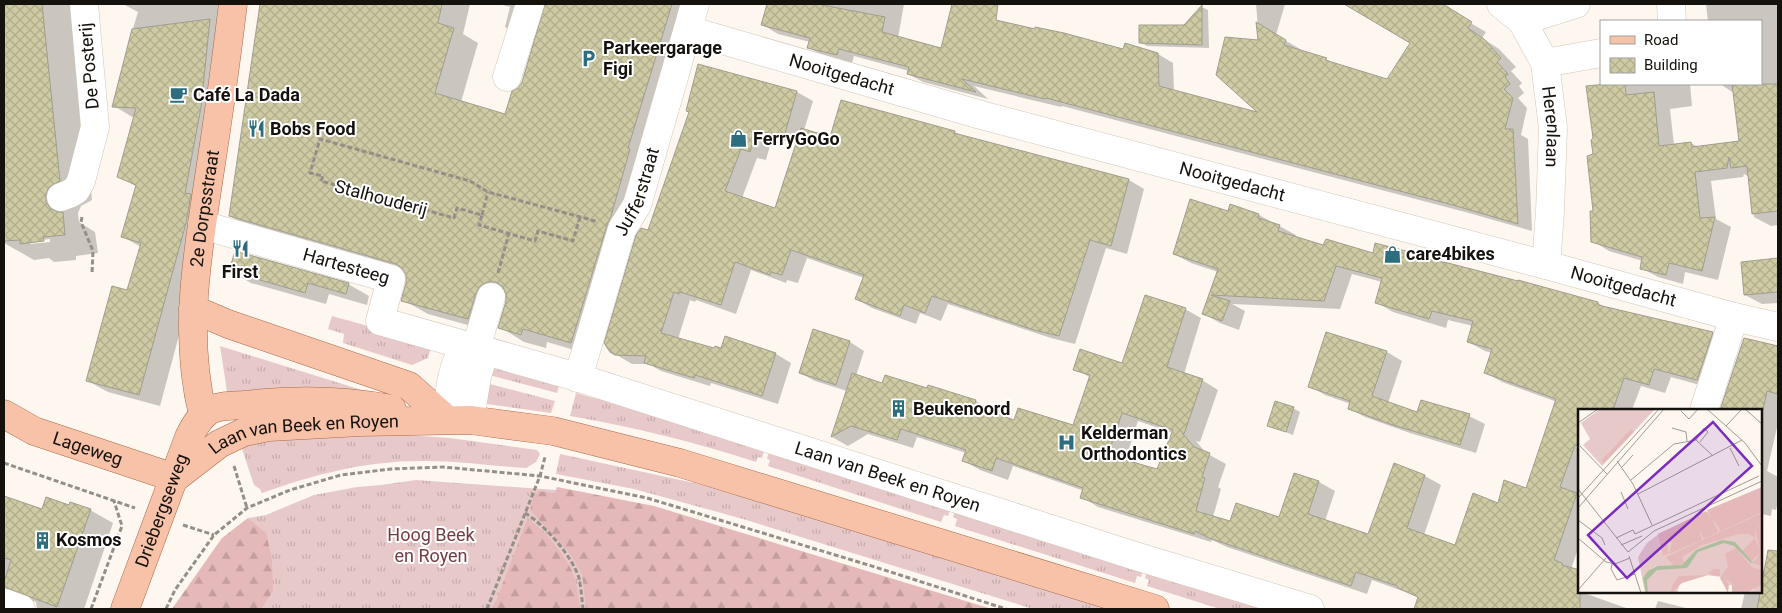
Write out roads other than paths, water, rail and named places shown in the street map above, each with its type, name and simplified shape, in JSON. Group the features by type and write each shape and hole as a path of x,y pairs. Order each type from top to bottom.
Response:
{"main road":[{"name":"2e Dorpsstraat","path":"203,416 195,364 192,324 193,309 202,225 226,67 233,4"},
{"path":"193,309 228,324 409,386 458,419"},
{"name":"Laan van Beek en Royen","path":"203,416 216,408 258,403 334,401 553,431 680,463 1155,609"},
{"name":"Lageweg","path":"4,414 34,431 175,478"},
{"name":"Driebergseweg","path":"125,609 189,437 203,416"},
{"name":"Laan van Beek en Royen","path":"175,478 219,444 244,432 268,427 458,419"}],"street":[{"name":"De Posterij","path":"61,197 76,190 82,181 95,127 84,4"},
{"path":"507,77 530,4"},
{"name":"Jufferstraat","path":"578,378 622,229 637,206 695,4"},
{"name":"Herenlaan","path":"1501,4 1522,21 1545,63 1553,128 1546,265"},
{"path":"1522,21 1576,4"},
{"path":"1671,4 1672,20"},
{"name":"Nooitgedacht","path":"688,30 981,115 1546,265 1734,317 1778,326"},
{"path":"1545,63 1600,53"},
{"name":"Hartesteeg","path":"202,225 391,279 380,321 475,348"},
{"path":"458,419 453,370 456,361 475,348 491,297"},
{"path":"1704,409 1734,317"},
{"name":"Laan van Beek en Royen","path":"475,348 578,378 1132,555 1310,609"},
{"path":"4,603 21,609"}],"place":[{"name":"Parkeergarage Figi","path":"589,58"},
{"name":"Café La Dada","path":"179,95"},
{"name":"Bobs Food","path":"256,129"},
{"name":"FerryGoGo","path":"739,139"},
{"name":"First","path":"240,249"},
{"name":"care4bikes","path":"1392,254"},
{"name":"Beukenoord","path":"899,409"},
{"name":"Kelderman Orthodontics","path":"1067,443"},
{"name":"Kosmos","path":"42,540"}],"park label":[{"name":"Hoog Beek en Royen","path":"431,545"}]}
